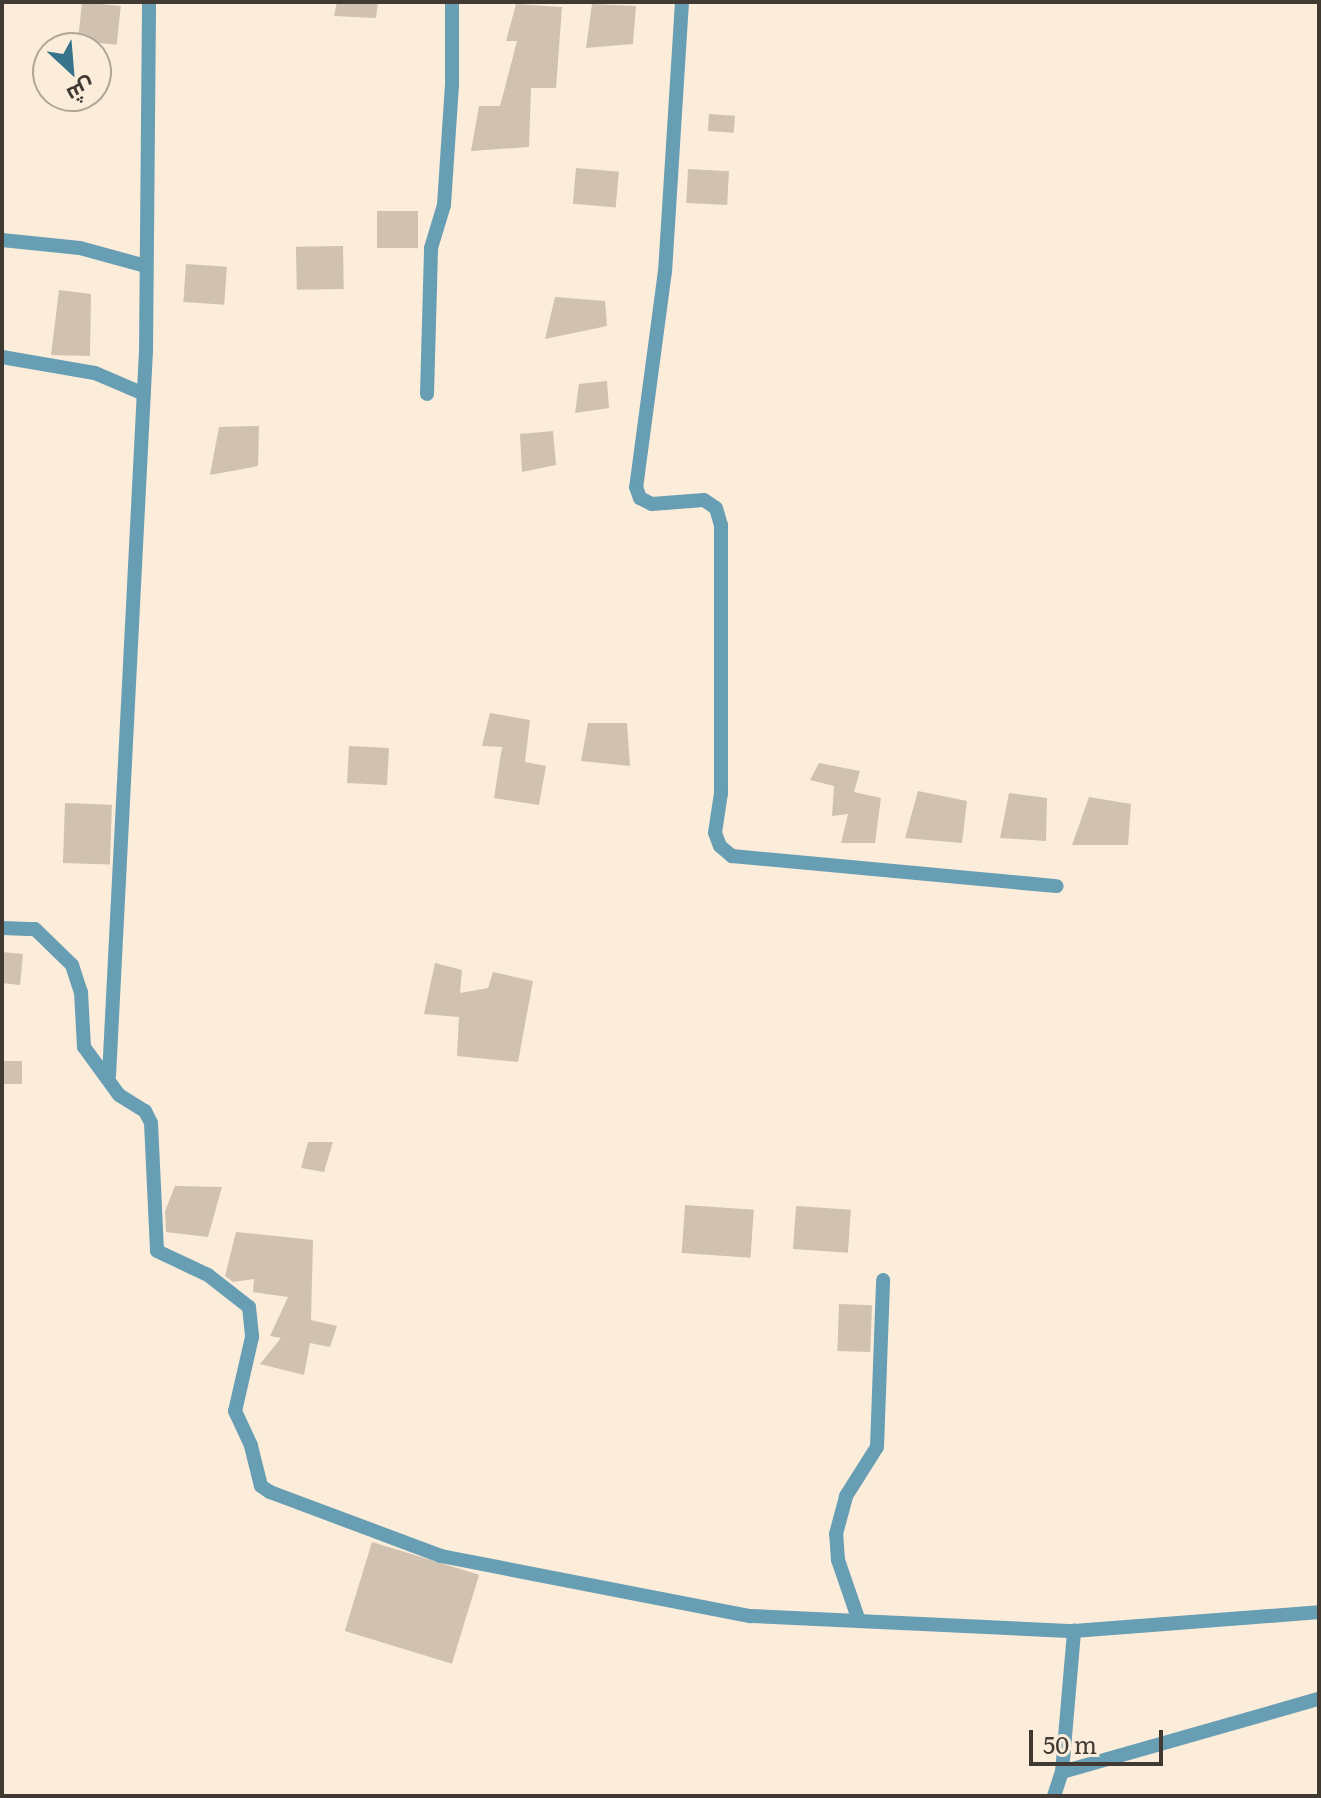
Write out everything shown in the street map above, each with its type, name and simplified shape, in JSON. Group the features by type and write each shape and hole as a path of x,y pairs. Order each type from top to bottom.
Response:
{"street":[{"path":"109,1076 144,394 149,2"},
{"path":"427,394 431,248 444,205 452,86 452,2"},
{"path":"682,2 665,271 636,487 640,498 652,504 704,500 716,508 721,525 721,793 715,833 720,846 732,856 1057,886"},
{"path":"2,240 80,248 146,266"},
{"path":"2,357 95,373 144,394"},
{"path":"2,928 35,929 72,965 81,992 84,1047 109,1076 119,1095 145,1111 151,1123 157,1251 208,1275 249,1307 252,1337 235,1411 251,1446 261,1486 320,1514 441,1556 751,1616 1074,1631 1319,1612"},
{"path":"859,1621 838,1560 836,1534 846,1496 877,1447 883,1280"},
{"path":"1054,1796 1062,1772 1074,1631"},
{"path":"1062,1772 1319,1699"}],"building":[{"path":"82,2 121,6 117,45 112,44 112,32 79,32"},
{"path":"337,2 378,2 376,18 334,16"},
{"path":"516,4 562,7 556,88 531,88 529,147 471,151 479,106 500,106 517,41 506,41"},
{"path":"592,4 636,6 633,44 586,48"},
{"path":"709,114 735,116 734,133 708,131"},
{"path":"576,168 619,172 616,208 573,204"},
{"path":"688,169 729,171 727,205 686,203"},
{"path":"377,211 418,211 418,248 377,248"},
{"path":"343,246 344,289 297,290 296,247"},
{"path":"186,264 227,267 224,305 183,302"},
{"path":"59,290 91,294 90,356 51,355"},
{"path":"555,297 605,301 607,326 545,339"},
{"path":"607,381 609,408 575,413 579,384"},
{"path":"259,426 258,466 210,475 219,427"},
{"path":"553,431 556,465 522,472 520,434"},
{"path":"490,713 530,720 525,762 546,766 539,805 494,798 502,747 482,746"},
{"path":"588,723 627,723 630,766 581,761"},
{"path":"349,746 389,748 387,785 347,783"},
{"path":"819,763 860,771 854,792 881,798 875,843 841,843 848,814 832,816 834,786 810,780"},
{"path":"918,791 967,801 962,843 905,838"},
{"path":"1009,793 1047,798 1046,841 1000,838"},
{"path":"1089,797 1131,804 1128,845 1072,845"},
{"path":"65,803 112,805 110,865 63,863"},
{"path":"2,952 23,954 20,985 2,983"},
{"path":"435,963 462,970 460,993 488,988 493,972 533,981 518,1062 457,1056 459,1017 424,1014"},
{"path":"3,1061 22,1061 22,1084 3,1084"},
{"path":"308,1142 333,1142 324,1172 301,1168"},
{"path":"175,1186 222,1187 208,1237 166,1232 165,1211"},
{"path":"685,1205 754,1210 750,1258 682,1253"},
{"path":"796,1206 851,1210 848,1253 793,1249"},
{"path":"236,1232 313,1240 311,1320 337,1326 330,1347 310,1343 304,1375 260,1364 281,1338 270,1336 288,1297 253,1292 254,1279 233,1282 225,1276"},
{"path":"839,1304 872,1305 870,1352 837,1351"},
{"path":"372,1542 479,1575 452,1664 345,1631"}]}
